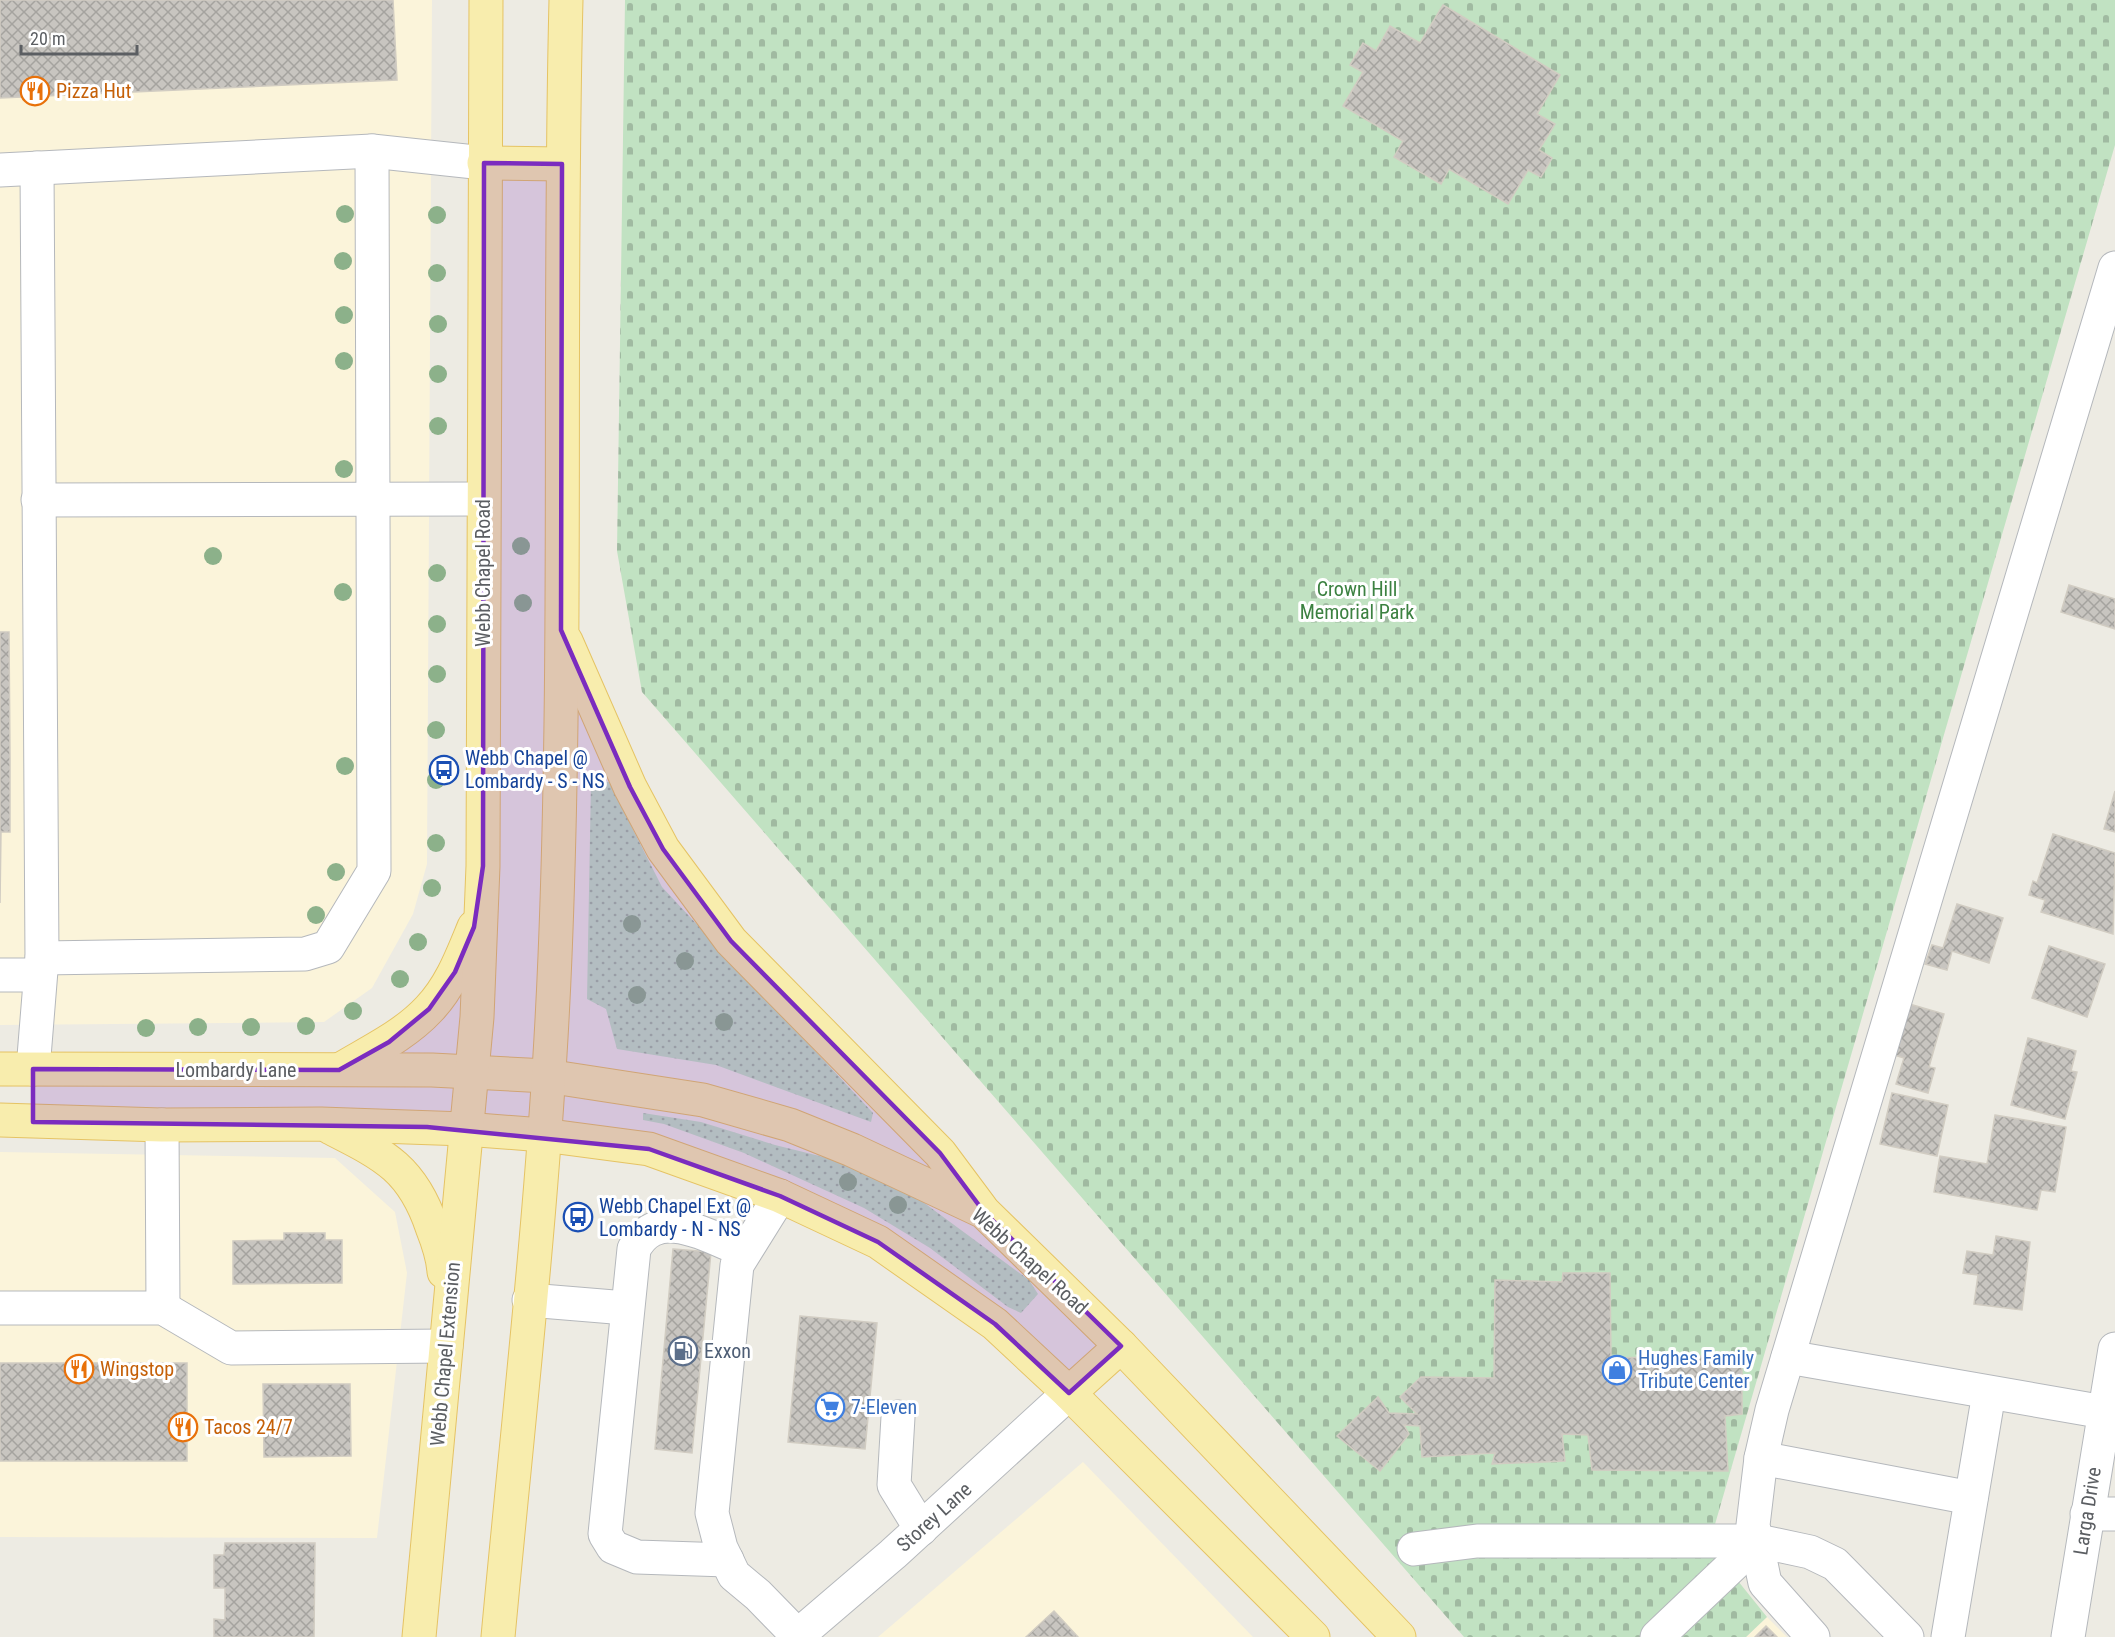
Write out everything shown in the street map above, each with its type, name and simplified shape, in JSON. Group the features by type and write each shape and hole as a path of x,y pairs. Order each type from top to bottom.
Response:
{"main road":[{"name":"Webb Chapel Road","path":"486,0 483,866 477,1017 471,1070 547,1076 703,1100 790,1125 863,1155 984,1212 1121,1346 1399,1637"},
{"path":"498,1637 543,1135 555,956 561,630 562,164 566,0"},
{"path":"484,163 562,164"},
{"path":"561,630 630,787 663,849 731,941 940,1153 984,1212"},
{"path":"339,1070 389,1042 429,1009 455,972 474,927 483,866"},
{"name":"Lombardy Lane","path":"0,1069 471,1070"},
{"path":"33,1069 33,1122"},
{"name":"Webb Chapel Extension","path":"419,1637 471,1070"},
{"path":"0,1120 162,1125 321,1124 465,1129 543,1135 649,1149 780,1196 878,1242 995,1324 1069,1393 1313,1637"},
{"path":"321,1124 375,1151 405,1175 423,1199 443,1257 447,1333"},
{"path":"1069,1393 1121,1346"}],"street":[{"path":"0,170 372,151 484,163"},
{"path":"0,975 41,967 305,954 328,947 374,871 372,151"},
{"path":"33,1069 41,967 37,168"},
{"path":"1813,1637 1765,1583 1753,1525 1761,1458 1788,1357 2115,268"},
{"path":"38,500 483,499"},
{"path":"162,1125 163,1308"},
{"path":"780,1196 737,1266 712,1512 721,1548 734,1575 759,1595 798,1637"},
{"path":"727,1560 637,1557 613,1546 605,1534 626,1308 634,1250 639,1239 658,1226 682,1226 746,1251"},
{"path":"529,1300 626,1308"},
{"path":"0,1308 163,1308 231,1348 447,1333"},
{"name":"Larga Drive","path":"2068,1637 2101,1514 2104,1412 2115,1349"},
{"path":"1788,1357 2104,1412"},
{"name":"Storey Lane","path":"798,1637 1069,1393"},
{"path":"1948,1637 1989,1393"},
{"path":"898,1417 894,1485 921,1528"},
{"path":"1761,1458 1971,1498"},
{"path":"1414,1549 1476,1541 1758,1541 1810,1552 1835,1564 1907,1637"},
{"path":"1657,1637 1758,1541"}],"highlighted area":[{"path":"484,163 562,164 561,630 630,787 663,849 731,941 940,1153 984,1212 1121,1346 1069,1393 995,1324 878,1242 780,1196 649,1149 427,1127 33,1122 33,1069 339,1070 389,1042 429,1009 455,972 474,927 483,866"}],"shaded area":[{"path":"0,0 432,0 427,864 413,914 372,988 324,1022 0,1025"},
{"path":"0,1152 335,1158 395,1212 407,1273 377,1538 0,1537"},
{"path":"1083,1462 1253,1637 878,1637"},
{"path":"1767,1617 1787,1637 1746,1637"}],"green space":[{"name":"Crown Hill Memorial Park","path":"625,0 2115,0 2115,145 1709,1545 1767,1617 1746,1637 1464,1637 642,692 617,551"},
{"path":"591,781 609,782 662,887 873,1113 871,1122 716,1065 617,1049 606,1009 587,999"},
{"path":"643,1113 701,1122 775,1145 860,1166 908,1191 1029,1280 1038,1294 1021,1313 1008,1307 930,1248 864,1208 744,1153 664,1124 643,1120"}],"building":[{"path":"0,0 393,0 397,80 0,98"},
{"path":"1443,5 1560,75 1537,114 1555,124 1539,150 1552,158 1541,177 1528,170 1508,204 1449,169 1441,184 1394,157 1403,141 1343,106 1363,72 1350,65 1363,43 1376,51 1390,26 1420,43"},
{"path":"2069,585 2115,599 2115,629 2061,612"},
{"path":"0,632 9,632 10,832 1,832 0,903"},
{"path":"2115,791 2115,832 2104,829"},
{"path":"2053,834 2115,853 2113,934 2041,912 2045,900 2029,895 2033,881 2037,883"},
{"path":"1957,904 2003,918 1989,963 1952,951 1947,970 1925,964 1932,945 1943,948"},
{"path":"2049,946 2105,964 2087,1017 2032,998"},
{"path":"1906,1003 1944,1014 1929,1067 1935,1068 1928,1093 1896,1084 1904,1058 1891,1054"},
{"path":"2028,1038 2076,1051 2071,1071 2077,1072 2065,1119 2011,1105"},
{"path":"1892,1093 1948,1105 1937,1156 1880,1144"},
{"path":"1995,1115 2066,1127 2055,1192 2041,1190 2037,1210 1934,1192 1940,1156 1987,1164"},
{"path":"284,1233 325,1233 325,1240 342,1240 342,1283 233,1284 233,1241 284,1240"},
{"path":"1996,1236 2030,1242 2022,1310 1974,1304 1978,1275 1963,1273 1967,1251 1993,1255"},
{"name":"Exxon","path":"673,1249 711,1252 692,1453 655,1449"},
{"path":"1563,1273 1610,1273 1611,1358 1742,1355 1742,1414 1725,1416 1728,1471 1592,1470 1588,1435 1562,1434 1565,1461 1492,1464 1495,1453 1422,1457 1420,1426 1404,1425 1409,1434 1380,1471 1337,1436 1378,1397 1389,1413 1417,1414 1400,1397 1421,1377 1494,1378 1495,1280 1562,1282"},
{"name":"7-Eleven","path":"800,1316 877,1323 865,1449 788,1442"},
{"path":"0,1363 187,1363 187,1461 0,1461"},
{"path":"263,1384 350,1384 351,1456 264,1457"},
{"path":"225,1543 315,1543 314,1637 214,1637 214,1619 225,1620 225,1588 214,1588 214,1555 224,1555"},
{"path":"1054,1611 1078,1637 1026,1637"},
{"path":"1766,1626 1777,1637 1755,1637"}],"place":[{"name":"Pizza Hut","path":"35,91"},
{"name":"Webb Chapel @ Lombardy - S - NS","path":"444,770"},
{"name":"Webb Chapel Ext @ Lombardy - N - NS","path":"578,1217"},
{"name":"Exxon","path":"683,1351"},
{"name":"Wingstop","path":"79,1369"},
{"name":"Hughes Family Tribute Center","path":"1617,1370"},
{"name":"7-Eleven","path":"830,1407"},
{"name":"Tacos 24/7","path":"183,1427"}]}
